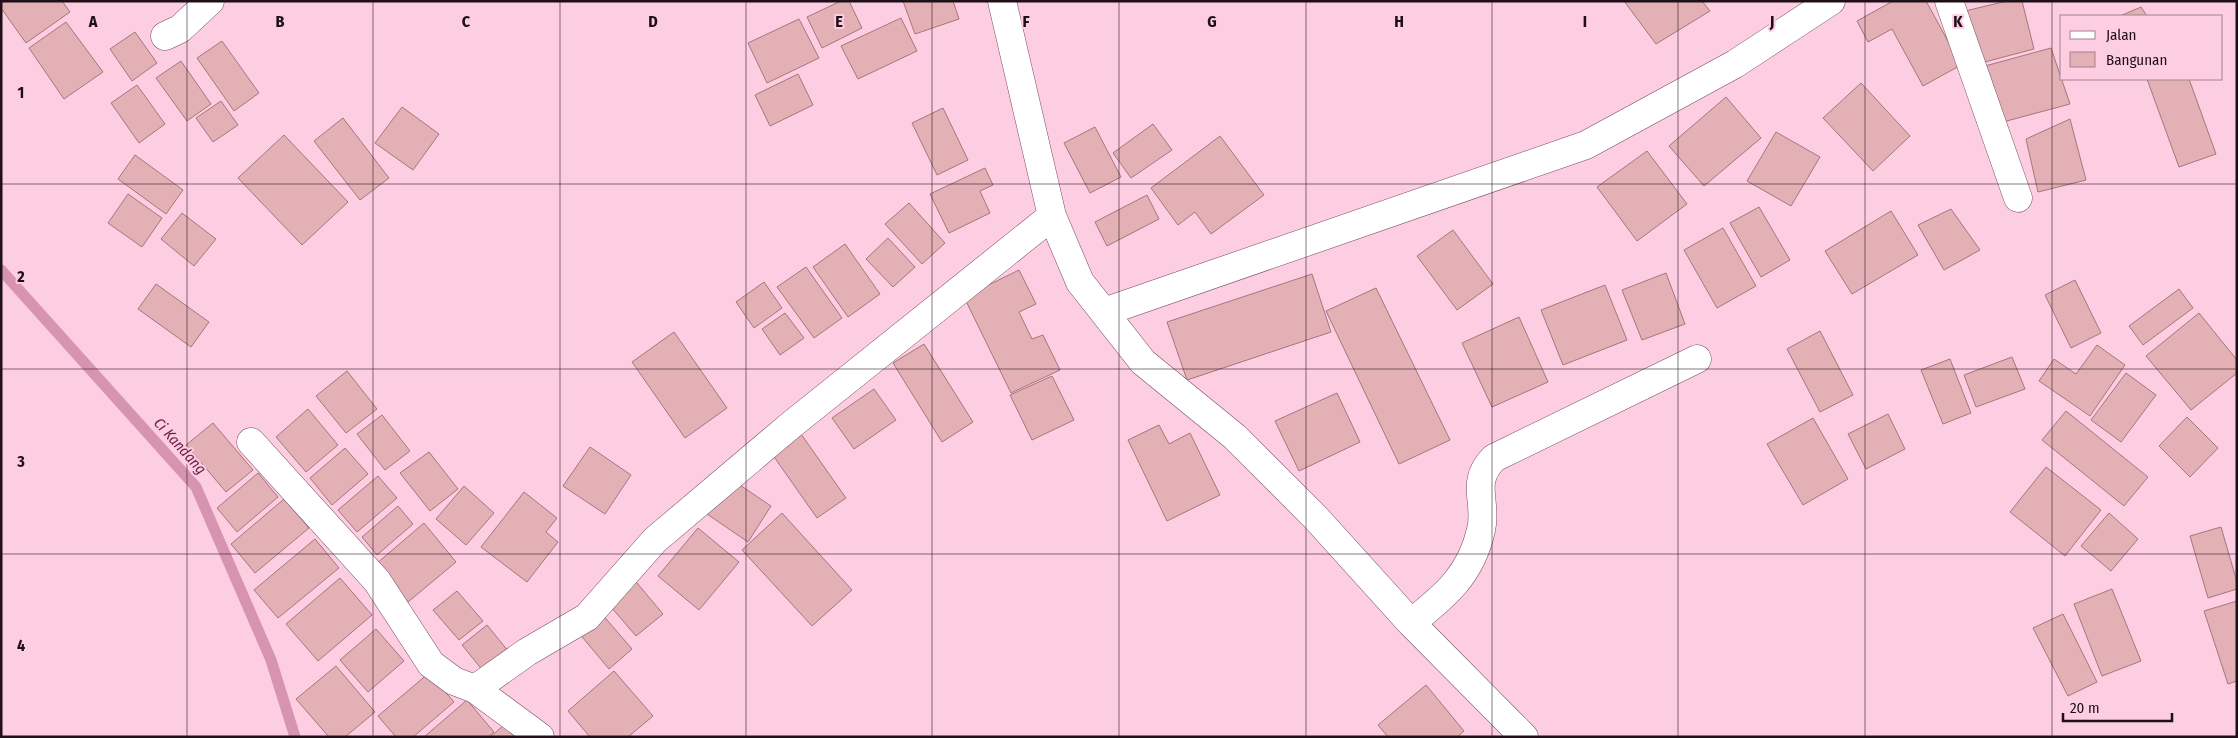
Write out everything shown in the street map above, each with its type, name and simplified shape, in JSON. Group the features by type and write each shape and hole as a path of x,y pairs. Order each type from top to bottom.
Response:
{"street":[{"path":"165,36 180,29 210,1"},
{"path":"1002,1 1052,216 1080,282 1143,362 1235,437 1316,518 1411,623 1524,737"},
{"path":"1104,312 1586,145 1735,64 1831,1"},
{"path":"1949,1 2018,198"},
{"path":"475,689 527,652 587,618 662,534 799,419 1052,216"},
{"path":"1411,623 1448,594 1470,562 1482,529 1480,480 1484,468 1494,458 1697,359"},
{"path":"252,442 377,581 431,664 454,681 475,689 540,737"}],"building":[{"path":"1,1 62,1 70,12 26,43 1,8"},
{"path":"841,1 849,1 862,28 822,48 807,17"},
{"path":"903,1 953,1 959,19 915,34"},
{"path":"1624,1 1702,1 1710,11 1656,44"},
{"path":"1893,1 1926,1 1961,65 1923,86 1892,29 1868,42 1857,21"},
{"path":"2007,1 2022,1 2034,49 1977,64 1965,11"},
{"path":"2141,7 2146,15 2122,15"},
{"path":"901,18 917,51 858,79 841,46"},
{"path":"799,19 819,58 767,83 748,43"},
{"path":"66,22 103,72 64,99 29,48"},
{"path":"135,32 157,63 132,81 110,49"},
{"path":"222,41 259,93 234,111 197,58"},
{"path":"2051,48 2060,80 2062,80 2070,104 2003,122 1985,66"},
{"path":"181,61 211,104 187,121 156,78"},
{"path":"798,74 813,105 770,126 755,95"},
{"path":"2147,80 2189,80 2216,154 2179,167"},
{"path":"1861,83 1910,136 1873,171 1823,118"},
{"path":"137,85 165,124 139,143 111,103"},
{"path":"1726,97 1761,138 1704,186 1669,146"},
{"path":"221,101 238,125 213,142 196,118"},
{"path":"402,107 439,134 413,170 375,143"},
{"path":"943,108 968,160 937,175 912,123"},
{"path":"343,118 389,178 360,200 314,141"},
{"path":"2070,119 2086,180 2038,192 2026,139"},
{"path":"1153,124 1172,150 1131,178 1113,153"},
{"path":"1095,127 1121,177 1090,193 1064,143"},
{"path":"1776,132 1820,157 1791,206 1747,181"},
{"path":"284,135 348,202 302,245 238,178"},
{"path":"1220,136 1264,195 1211,234 1195,212 1178,225 1151,188"},
{"path":"1647,151 1687,204 1637,241 1597,187"},
{"path":"135,155 183,190 166,214 118,179"},
{"path":"985,168 993,185 980,191 990,213 949,233 930,194"},
{"path":"128,194 162,218 142,247 108,223"},
{"path":"1147,195 1159,219 1107,246 1095,222"},
{"path":"909,203 945,243 922,264 885,224"},
{"path":"1759,207 1790,260 1761,277 1730,223"},
{"path":"1951,209 1980,250 1944,270 1918,225"},
{"path":"1891,211 1918,255 1852,294 1825,251"},
{"path":"182,213 216,239 194,266 161,239"},
{"path":"1723,228 1756,286 1717,308 1684,250"},
{"path":"1453,230 1493,284 1457,310 1417,256"},
{"path":"888,238 915,267 893,287 866,259"},
{"path":"845,244 880,294 848,317 813,267"},
{"path":"806,267 842,318 814,338 777,287"},
{"path":"1019,270 1036,304 1019,312 1032,339 1043,335 1060,370 1011,393 964,297"},
{"path":"1666,273 1685,324 1642,340 1622,290"},
{"path":"1312,274 1331,332 1187,380 1167,322"},
{"path":"2075,280 2101,333 2071,348 2045,295"},
{"path":"764,282 782,308 754,328 736,302"},
{"path":"156,284 209,322 191,347 138,309"},
{"path":"1605,285 1627,340 1563,365 1541,310"},
{"path":"1376,288 1450,440 1399,464 1326,311"},
{"path":"2179,289 2193,308 2143,345 2129,326"},
{"path":"785,313 804,338 780,355 762,329"},
{"path":"2199,313 2237,360 2237,373 2191,410 2146,356"},
{"path":"1519,317 1548,382 1492,407 1462,343"},
{"path":"1820,331 1853,395 1820,412 1787,349"},
{"path":"674,332 727,408 685,438 632,362"},
{"path":"924,344 973,422 942,442 893,363"},
{"path":"2097,345 2125,365 2090,416 2039,381 2054,359 2076,374"},
{"path":"2012,357 2025,389 1976,407 1964,375"},
{"path":"1950,359 1971,413 1943,424 1921,370"},
{"path":"347,371 377,409 346,433 316,396"},
{"path":"2126,373 2156,395 2121,442 2091,420"},
{"path":"1052,376 1074,420 1032,440 1010,395"},
{"path":"874,389 896,420 854,449 832,418"},
{"path":"1337,393 1360,442 1299,471 1275,421"},
{"path":"308,409 338,445 306,472 276,437"},
{"path":"2066,411 2148,477 2124,506 2042,440"},
{"path":"1888,414 1905,449 1866,469 1848,434"},
{"path":"382,415 410,451 385,470 357,434"},
{"path":"2187,417 2218,448 2190,477 2159,446"},
{"path":"1813,418 1848,479 1803,505 1767,444"},
{"path":"213,423 253,470 226,492 186,445"},
{"path":"1159,425 1169,444 1190,433 1220,495 1167,521 1128,440"},
{"path":"801,434 846,498 817,518 772,454 788,446"},
{"path":"590,447 631,475 605,514 563,486"},
{"path":"345,448 368,474 332,505 310,478"},
{"path":"429,452 458,489 430,511 400,473"},
{"path":"2046,467 2101,510 2065,556 2010,512"},
{"path":"258,473 278,497 237,532 217,508"},
{"path":"378,476 397,498 357,532 338,510"},
{"path":"731,479 771,506 748,542 707,514"},
{"path":"464,486 494,513 466,545 436,519"},
{"path":"524,492 557,518 546,532 558,542 527,582 481,547"},
{"path":"284,499 309,528 255,573 231,544"},
{"path":"398,506 413,524 377,555 362,537"},
{"path":"782,513 852,590 812,626 742,550"},
{"path":"2109,513 2138,539 2111,571 2081,546"},
{"path":"424,523 456,562 408,602 376,564"},
{"path":"2221,527 2237,582 2237,589 2208,598 2190,536"},
{"path":"698,528 739,562 699,610 658,576"},
{"path":"315,539 339,568 278,618 254,590"},
{"path":"632,577 663,614 636,636 605,600"},
{"path":"340,578 372,615 318,661 286,624"},
{"path":"2112,589 2141,661 2102,676 2074,604"},
{"path":"457,591 483,621 459,640 433,610"},
{"path":"2237,601 2237,681 2228,684 2204,611"},
{"path":"601,613 632,649 609,669 578,632"},
{"path":"2063,614 2097,682 2068,696 2033,628"},
{"path":"487,625 513,657 488,677 462,645"},
{"path":"376,629 404,661 368,692 340,660"},
{"path":"336,666 375,712 345,737 329,737 296,699"},
{"path":"614,671 653,716 628,737 590,737 568,711"},
{"path":"429,673 454,702 413,737 396,737 378,716"},
{"path":"1426,685 1464,731 1457,737 1388,737 1378,725"},
{"path":"467,700 494,732 488,737 424,737"},
{"path":"510,720 524,737 490,737"}],"waterway":[{"name":"Ci Kandang","path":"1,270 196,487 271,660 295,737"}]}
